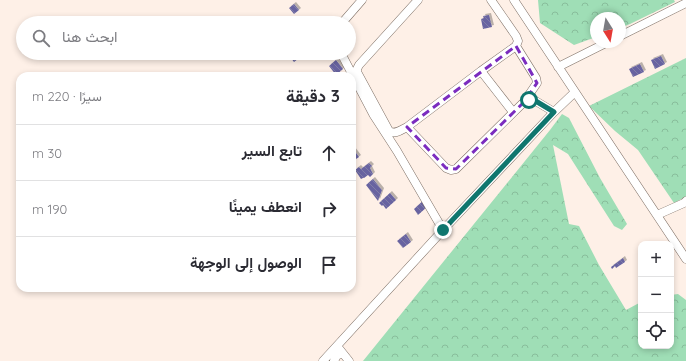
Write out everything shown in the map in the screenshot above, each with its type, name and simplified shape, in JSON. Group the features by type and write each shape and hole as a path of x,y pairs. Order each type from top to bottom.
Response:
{"street":[{"path":"348,16 362,0"},
{"path":"418,0 357,69 357,72 389,131 392,133 407,128 516,46 518,41 516,36 491,0"},
{"path":"514,0 686,259"},
{"path":"626,33 683,3"},
{"path":"407,128 446,168 451,170 456,169 524,102 538,83 516,46"},
{"path":"558,66 596,48"},
{"path":"345,60 351,72"},
{"path":"481,71 514,112"},
{"path":"356,82 373,114 397,151 443,230"},
{"path":"323,361 338,348 443,230 554,112 575,92"},
{"path":"524,102 534,100 554,112"},
{"path":"657,215 686,201"},
{"path":"334,361 338,348"},
{"path":"338,348 349,361"}],"highlighted area":[{"path":"516,46 537,83 524,102 456,169 446,168 407,127"}],"green space":[{"path":"538,0 674,0 675,2 626,26 626,12 590,12 590,39 574,45 540,23"},
{"path":"686,58 686,196 674,203 638,150 615,131 589,106"},
{"path":"562,114 569,118 600,178 627,224 622,230 614,226 568,154 553,145 569,224 579,226 599,265 626,310 638,304 638,349 674,349 674,295 678,294 686,300 686,361 363,361"}],"building":[{"path":"294,4 299,10 294,14 289,8"},
{"path":"489,15 492,27 483,29 481,19 484,18 483,16"},
{"path":"661,56 665,64 655,69 651,60"},
{"path":"336,60 343,69 340,72 334,72 329,66"},
{"path":"640,64 644,72 633,77 629,69"},
{"path":"369,163 372,166 370,168 373,174 370,177 368,175 361,179 356,169 359,167 361,169"},
{"path":"373,179 382,190 378,201 366,185"},
{"path":"390,193 396,200 386,209 379,203"},
{"path":"424,200 428,206 418,215 414,209"},
{"path":"406,234 411,242 403,248 397,241"},
{"path":"623,258 625,262 616,268 615,266 612,269 611,267"}],"route":[{"path":"443,230 554,112 534,100 529,100"}]}
